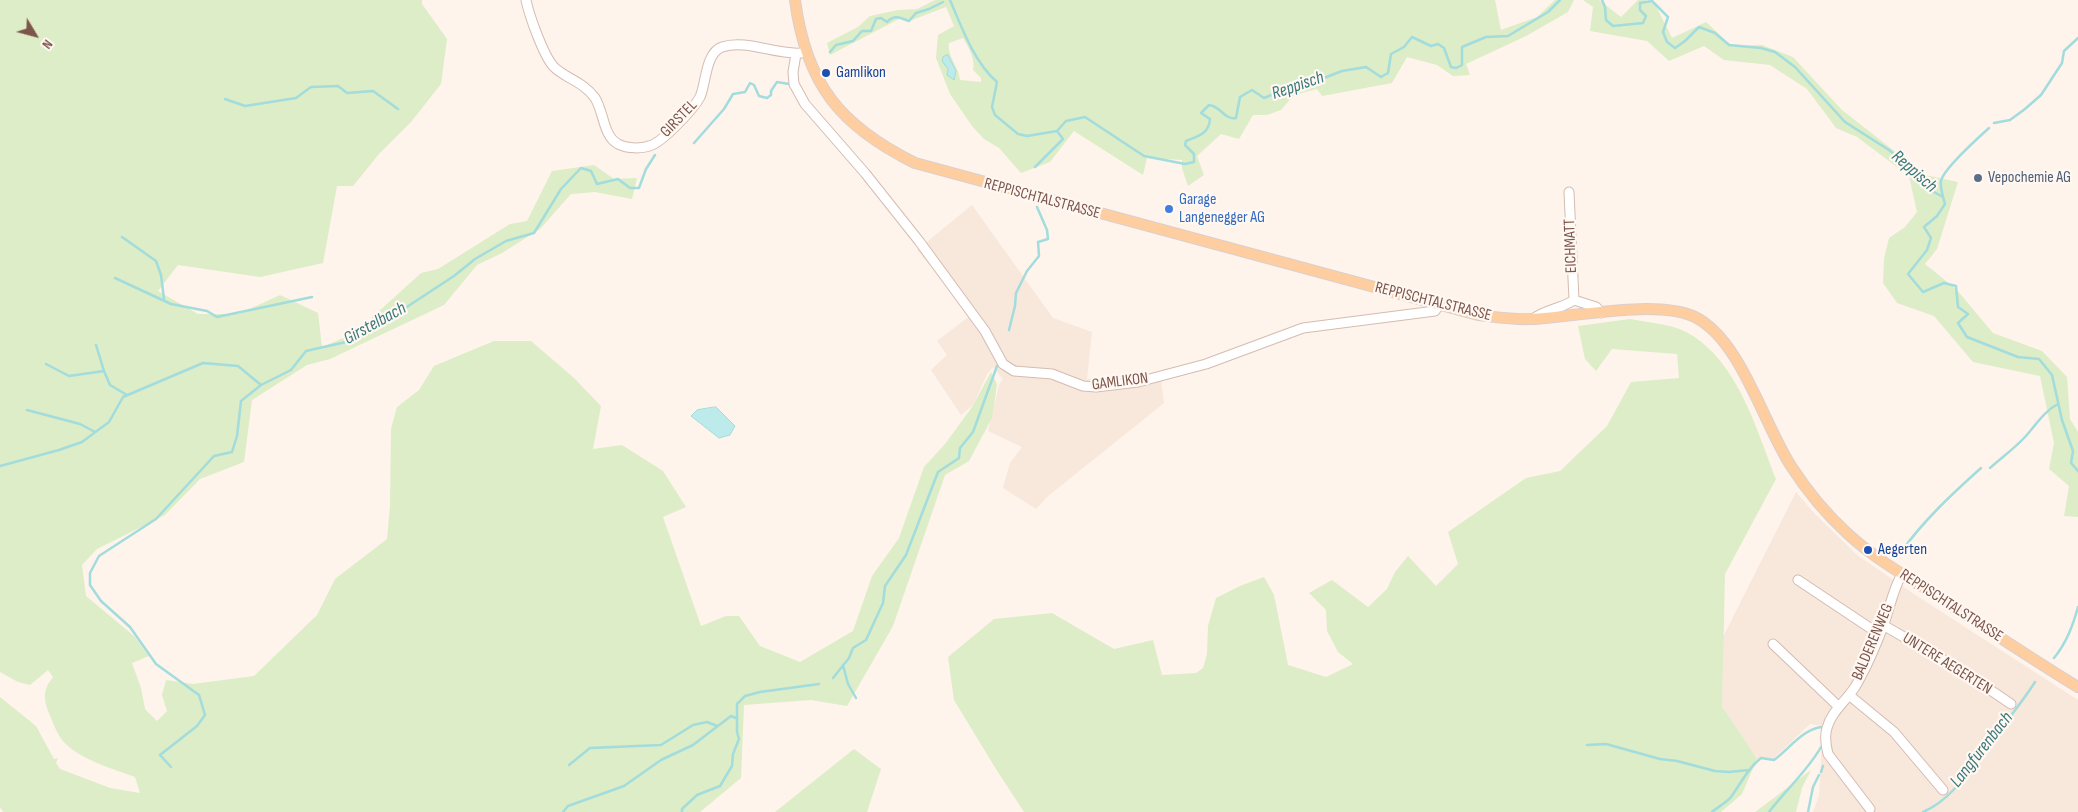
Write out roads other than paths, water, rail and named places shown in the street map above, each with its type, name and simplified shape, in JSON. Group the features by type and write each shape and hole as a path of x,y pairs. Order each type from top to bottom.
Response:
{"main road":[{"name":"REPPISCHTALSTRASSE","path":"795,0 801,54 822,85 846,116 873,140 915,163 1478,315 1508,319 1533,319 1643,309 1680,312 1694,317 1716,332 1725,342 1737,360 1788,461 1818,503 1853,539 1902,574 2078,687"}],"street":[{"name":"GIRSTEL","path":"526,0 528,13 553,66 579,82 594,98 602,112 608,134 617,144 632,149 652,145 679,123 700,97 712,55 721,48 742,46 801,54"},
{"name":"GAMLIKON","path":"801,54 793,72 794,84 805,104 865,173 919,241 985,331 1004,364 1014,371 1052,374 1083,386 1138,382 1206,364 1303,328 1435,311 1439,305"},
{"name":"EICHMATT","path":"1569,192 1574,300"},
{"path":"1533,319 1541,313 1565,307 1574,300 1596,307 1601,313"},
{"name":"BALDERENWEG","path":"1870,809 1828,754 1826,745 1827,728 1861,676 1883,625 1896,584 1902,574"},
{"name":"UNTERE AEGERTEN","path":"1798,580 1879,634"},
{"name":"UNTERE AEGERTEN","path":"1883,625 1961,670 2011,704"},
{"path":"1773,644 1839,707"},
{"path":"1849,695 1894,732 1943,790"}],"water":[{"path":"948,55 956,71 954,80 947,75 948,69 942,61 943,57"},
{"path":"716,407 735,426 730,435 719,438 691,416 697,410"}],"waterway":[{"name":"Reppisch","path":"950,0 975,55 997,82 992,107 995,115 1018,134 1027,136 1057,131 1066,121 1085,117 1144,156 1185,164 1194,162 1194,154 1185,145 1186,141 1199,136 1208,128 1210,119 1201,113 1209,105 1217,108 1228,117 1236,118 1240,97 1252,90 1264,98 1302,82 1324,78 1342,71 1366,67 1381,77 1388,73 1391,54 1404,47 1412,37 1431,46 1438,44 1444,48 1451,67 1456,68 1462,65 1462,47 1486,37 1508,36 1548,12 1560,0"},
{"name":"Reppisch","path":"1602,0 1605,7 1606,20 1613,26 1643,23 1646,16 1640,10 1640,3 1652,1 1668,17 1663,32 1667,42 1675,48 1699,27 1715,33 1729,45 1761,48 1775,52 1795,67 1845,122 1889,150 1917,172 1934,192 1943,197 1945,204 1937,216 1924,227 1931,238 1927,250 1908,274 1923,292 1944,283 1956,286 1958,307 1968,314 1958,323 1967,337 2018,357 2039,359 2052,375 2062,420 2073,451 2071,463 2078,471"},
{"name":"Girstelbach","path":"830,52 836,45 853,41 862,31 871,31 876,19 881,18 887,22 898,17 909,21 916,13 943,2"},
{"path":"1994,123 2010,120 2041,95 2062,63 2064,51 2078,38"},
{"name":"Girstelbach","path":"694,143 724,109 733,94 745,92 750,83 754,85 759,96 767,98 771,95 771,91 777,82 789,84"},
{"path":"225,99 245,106 296,98 311,87 338,86 347,93 373,91 398,109"},
{"path":"1943,197 1941,189 1943,176 1962,154 1989,128"},
{"path":"1035,167 1063,139 1057,131"},
{"name":"Girstelbach","path":"0,466 82,442 109,422 123,397 203,363 238,366 261,385 291,370 306,351 346,342 393,316 454,276 475,259 506,241 534,233 561,189 581,168 591,171 597,184 618,179 630,188 639,188 646,169 655,155"},
{"path":"1009,330 1016,293 1027,271 1039,256 1038,242 1048,239 1047,230 1037,207"},
{"path":"122,237 156,261 161,275 164,299"},
{"path":"115,278 171,304 207,311 217,317 312,297"},
{"path":"96,345 104,371"},
{"path":"46,364 69,376 104,371 110,385 127,395"},
{"path":"833,678 849,658 853,648 866,640 883,603 885,586 906,555 938,472 959,458 960,448 973,432 997,366"},
{"path":"171,767 160,755 197,726 205,715 199,695 156,664 130,627 101,601 90,585 90,573 99,556 156,519 214,456 232,452 237,436 241,401 261,385"},
{"path":"1990,468 2021,441 2044,414 2058,404"},
{"path":"27,410 80,424 95,432"},
{"path":"1901,552 1929,518 1981,468"},
{"name":"Langfurenbach","path":"2054,658 2063,646 2078,607"},
{"path":"843,665 848,684 856,698"},
{"name":"Langfurenbach","path":"1923,812 1943,799 1960,782 2019,706 2035,682"},
{"path":"682,812 682,809 697,795 720,786 732,766 733,754 739,739 737,732 737,704 745,696 760,692 819,684"},
{"path":"563,812 568,806 624,786 661,760 693,745 731,716 736,718"},
{"path":"569,765 590,748 661,745 693,725 707,722 717,726"},
{"path":"1712,812 1731,797 1748,771 1761,758 1774,760 1802,736 1821,727"},
{"path":"1587,745 1606,744 1660,759 1677,761 1715,771 1749,770"},
{"path":"1769,812 1821,747"},
{"path":"1821,772 1823,766"},
{"path":"1808,812 1813,787 1819,775"}],"place":[{"name":"Gamlikon","path":"826,73"},
{"name":"Vepochemie AG","path":"1978,178"},
{"name":"Garage Langenegger AG","path":"1169,209"},
{"name":"Aegerten","path":"1868,550"}]}
